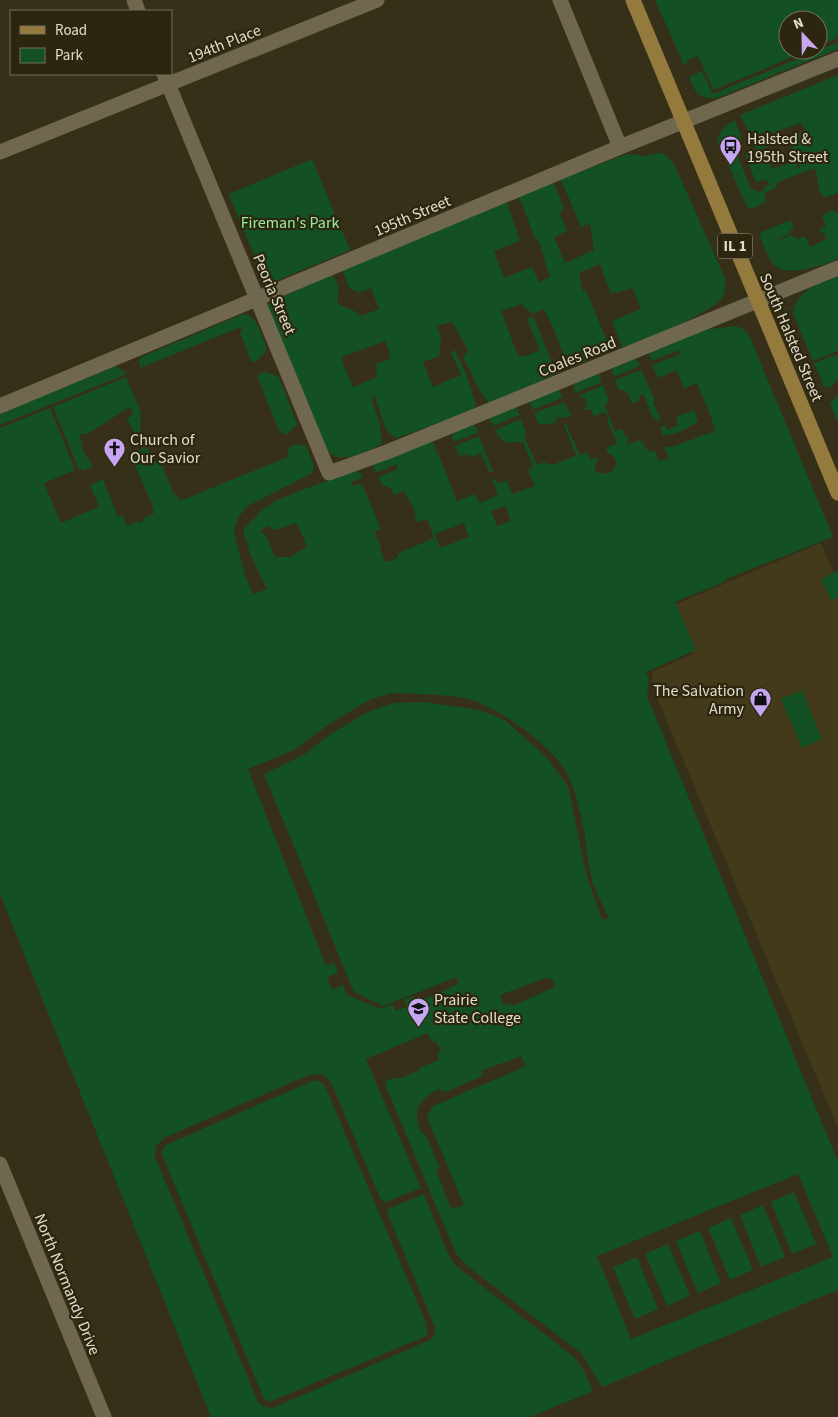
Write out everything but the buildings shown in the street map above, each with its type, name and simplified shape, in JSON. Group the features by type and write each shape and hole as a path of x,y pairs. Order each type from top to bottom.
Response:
{"main road":[{"name":"South Halsted Street","path":"633,0 838,493"}],"street":[{"name":"194th Place","path":"0,152 166,79 377,0"},
{"path":"560,0 620,147"},
{"name":"195th Street","path":"0,406 620,147 838,59"},
{"name":"Peoria Street","path":"166,79 328,473"},
{"name":"Coales Road","path":"328,473 387,452 838,268"},
{"name":"North Normandy Drive","path":"0,1164 104,1417"}],"shaded area":[{"path":"821,543 838,583 838,1128 653,688 652,672 693,654 674,605"}],"green space":[{"path":"655,0 838,0 838,38 828,42 828,10 778,10 778,60 785,60 714,90 698,56 686,61 687,64 684,65"},
{"path":"838,42 838,49 828,53 828,46"},
{"path":"795,60 811,60 717,98 706,98 699,94 693,87 689,77 702,71 713,94"},
{"path":"838,75 838,193 824,198 820,192 815,168 776,183 777,187 764,193 766,202 748,209 717,140 722,131 735,120 741,139 737,143 738,157 751,189 760,192 769,185 767,180 756,182 745,155 755,152 755,145 786,136 786,140 763,149 772,169 795,161 798,168 800,168 788,138 806,131 801,123 774,134 771,132 751,136 740,115"},
{"path":"658,153 664,154 673,162 725,278 725,290 720,300 702,313 673,328 643,341 622,347 612,321 641,309 632,288 611,294 600,264 579,273 583,291 586,290 611,351 569,368 544,309 532,314 522,304 501,311 518,356 523,355 524,357 540,350 527,319 533,316 556,372 554,375 489,403 481,393 463,357 468,350 452,322 437,326 442,343 440,344 439,356 423,362 433,387 461,375 451,352 455,350 466,374 476,405 471,411 397,438 388,431 374,394 372,401 380,424 382,444 361,454 349,457 338,457 329,453 321,446 266,304 331,275 338,284 337,303 361,316 379,309 371,288 358,293 357,290 353,291 352,288 349,288 343,270 507,202 520,241 494,251 504,278 532,267 539,282 550,277 539,242 536,240 519,197 552,183 555,186 564,208 560,214 567,231 554,237 565,263 594,250 590,224 581,227 562,179 627,154 646,156","holes":["385,341 391,358 376,364 377,377 353,387 342,357"]},
{"name":"Fireman's Park","path":"312,159 350,250 266,285 229,194"},
{"path":"833,210 838,213 838,259 815,267 796,270 780,269 774,265 767,254 759,233 791,220 794,228 790,233 777,240 791,235 798,239 805,236 810,247 826,239 825,234 820,232 819,229 826,226 822,217 825,216 824,213"},
{"path":"838,274 838,351 813,361 793,313 795,306 803,294 824,280"},
{"path":"243,314 248,315 256,322 266,347 266,351 256,362 251,361 240,332 243,330 241,327 140,368 139,361 141,357"},
{"name":"Prairie State College","path":"736,326 743,329 749,335 833,537 726,579 722,583 675,602 696,650 646,672 649,679 647,696 838,1162 838,1290 602,1387 582,1354 466,1265 456,1254 385,1084 389,1079 402,1078 419,1070 419,1068 439,1060 437,1054 441,1052 436,1041 432,1042 428,1033 366,1059 421,1188 386,1202 381,1200 333,1087 322,1074 299,1079 164,1138 156,1146 155,1157 258,1402 264,1407 273,1408 432,1339 435,1331 434,1325 387,1212 390,1208 424,1194 448,1254 455,1265 574,1357 584,1370 593,1391 530,1417 211,1417 0,894 0,428 50,408 75,470 44,483 61,523 99,507 90,485 103,479 118,517 123,515 127,526 137,521 138,523 143,521 143,519 154,513 130,454 142,449 127,419 133,413 130,407 87,434 80,434 83,450 93,467 83,471 82,468 79,470 53,407 126,377 141,413 140,427 147,447 153,460 163,467 174,495 177,494 180,501 288,457 288,449 292,446 306,446 314,465 312,473 248,506 238,517 234,532 246,578 253,594 267,589 250,554 243,530 262,510 277,500 357,469 363,478 351,482 353,486 359,484 364,488 381,529 376,531 375,535 384,561 388,562 398,557 399,553 434,538 427,519 416,522 414,509 404,491 395,495 390,488 383,486 378,477 398,469 396,464 375,473 373,463 429,440 437,449 435,450 436,453 438,453 457,501 475,494 480,503 498,495 491,477 499,483 507,481 512,494 535,486 528,471 533,467 523,442 506,442 498,436 495,430 521,419 527,434 524,436 537,465 544,462 551,465 576,455 564,425 566,424 580,455 587,452 591,459 597,457 596,467 594,468 596,473 607,474 613,470 616,461 606,448 617,443 607,420 608,416 605,412 594,416 591,410 584,409 587,404 585,398 578,396 603,385 609,401 605,405 615,431 622,429 629,440 627,442 628,445 638,440 643,442 645,448 652,452 655,451 659,461 669,458 664,447 667,446 668,448 715,431 697,383 684,388 677,370 658,378 652,365 680,354 679,350 651,361 648,350 704,330","holes":["505,506 511,521 497,526 491,511","297,523 307,547 289,557 275,557 266,535 260,531 268,526 276,530","464,523 469,537 440,548 435,534","392,693 464,698 505,716 534,737 557,759 570,779 585,834 592,882 609,918 602,920 587,877 568,786 547,758 505,720 479,710 424,702 394,703 368,712 332,733 305,754 264,774 354,992 383,1006 457,977 458,984 416,1003 413,996 405,999 407,1007 395,1011 393,1004 380,1009 347,995 343,985 332,990 327,977 338,973 334,963 326,966 248,769 294,750 325,727 372,699","546,978 553,980 555,987 512,1006 510,1003 504,1005 500,995","521,1056 526,1066 433,1106 427,1117 464,1205 451,1209 436,1170 440,1168 425,1134 422,1134 417,1120 418,1107 426,1097 439,1089 445,1092 483,1076 481,1071","798,1174 833,1257 631,1339 597,1256"]},
{"path":"838,354 838,381 828,388 824,387 814,363"},
{"path":"635,355 640,366 614,377 611,367"},
{"path":"116,366 127,374 0,425 0,413"},
{"path":"641,370 661,420 657,421 652,416 644,395 640,395 639,401 632,403 626,392 619,390 615,380"},
{"path":"262,372 279,377 297,424 288,434 283,434 278,428 257,376"},
{"path":"597,372 602,382 575,393 573,382"},
{"path":"559,389 563,398 532,410 530,399"},
{"path":"838,395 838,423 830,403"},
{"path":"565,402 571,415 565,418 558,417 555,423 539,425 534,413"},
{"path":"515,405 520,415 493,426 489,416"},
{"path":"694,410 698,421 681,431 663,435 660,427 665,425 667,430 678,425 676,417"},
{"path":"474,422 478,433 453,442 452,431"},
{"path":"479,436 493,472 489,472 481,453 469,458 470,454 459,456 455,446"},
{"path":"838,571 838,597 831,600 822,581 823,578"},
{"path":"802,690 822,739 802,748 781,699"},
{"path":"315,1080 325,1086 426,1323 428,1333 424,1337 269,1402 264,1399 161,1152 166,1145"},
{"path":"794,1192 816,1244 792,1254 771,1202"},
{"path":"763,1205 785,1257 761,1267 740,1215"},
{"path":"731,1218 753,1270 730,1280 708,1228"},
{"path":"700,1231 721,1283 698,1293 676,1241"},
{"path":"668,1244 690,1296 667,1306 645,1254"},
{"path":"637,1257 658,1309 635,1319 613,1267"}],"place":[{"name":"Halsted & 195th Street","path":"731,166"},
{"name":"Church of Our Savior","path":"114,467"},
{"name":"The Salvation Army","path":"760,718"},
{"name":"Prairie State College","path":"418,1027"}]}
